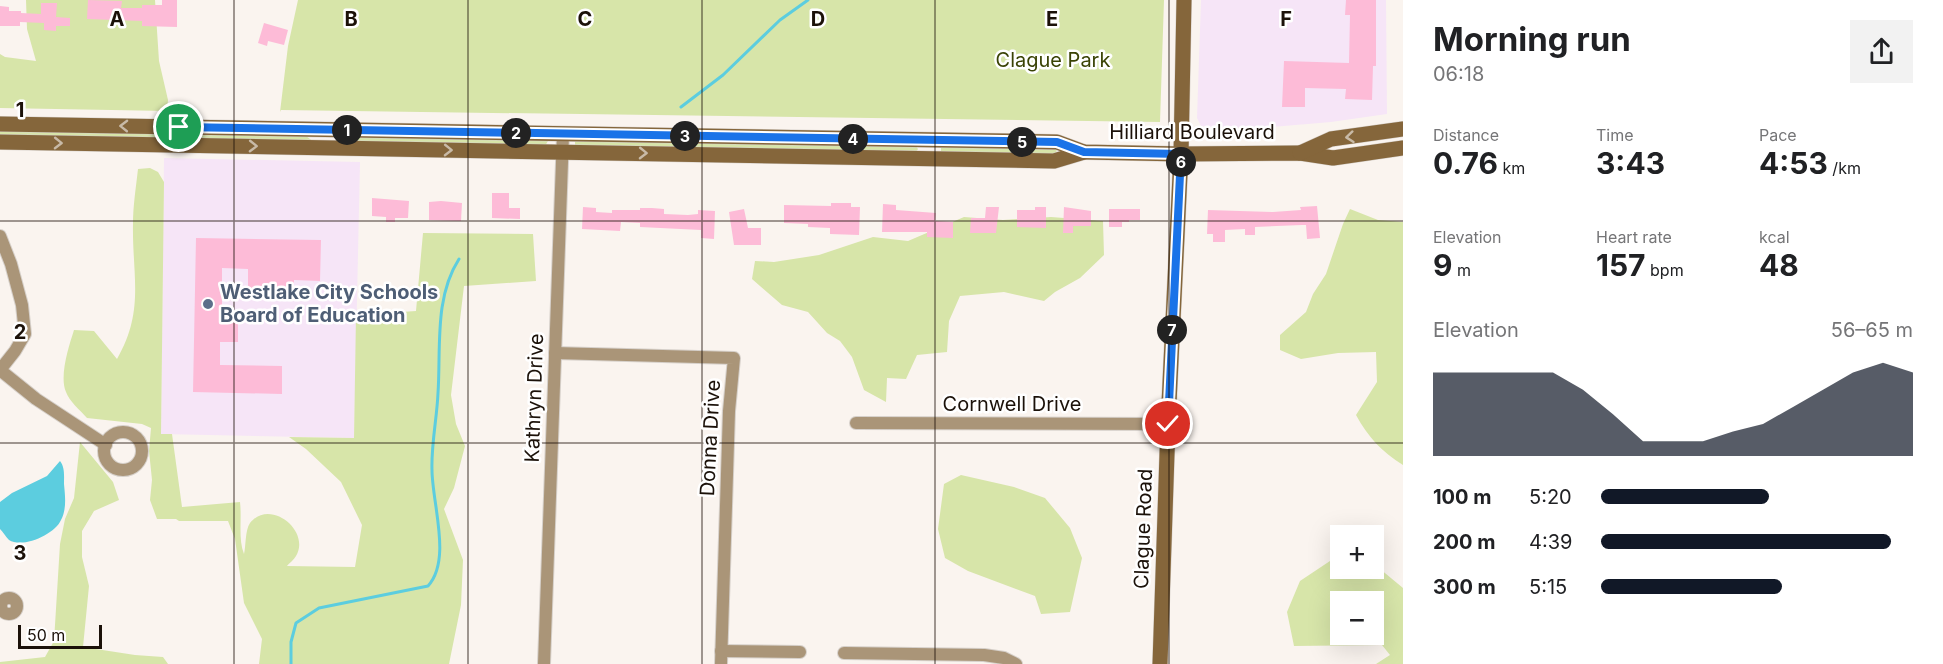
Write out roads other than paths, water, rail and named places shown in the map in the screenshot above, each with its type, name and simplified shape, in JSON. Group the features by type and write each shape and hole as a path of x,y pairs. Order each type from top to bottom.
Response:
{"main road":[{"name":"Clague Road","path":"1160,664 1168,424 1181,154 1184,0"},
{"name":"Hilliard Boulevard","path":"0,124 1057,142 1084,152"},
{"name":"Hilliard Boulevard","path":"1300,153 1331,139 1403,129"},
{"name":"Hilliard Boulevard","path":"0,142 1054,161 1084,152 1300,153 1333,158 1403,147"}],"street":[{"name":"Kathryn Drive","path":"544,664 563,134"},
{"path":"0,236 11,264 22,305 25,334 0,370 36,399 106,445"},
{"name":"Donna Drive","path":"555,353 734,358 729,411 721,664"},
{"name":"Cornwell Drive","path":"856,423 1168,424"},
{"path":"721,651 800,652"},
{"path":"843,653 984,655 1004,658 1016,664"}],"water":[{"path":"60,461 64,472 65,502 63,516 58,525 38,539 22,543 9,540 0,529 0,502 12,493 47,476"}],"waterway":[{"path":"681,107 723,75 780,20 808,0"},
{"path":"291,664 291,642 296,623 319,608 428,586 435,575 440,547 432,461 438,393 440,324 446,290 459,259"}],"place":[{"name":"Westlake City Schools Board of Education","path":"208,304"}],"park label":[{"name":"Clague Park","path":"1053,60"}]}
